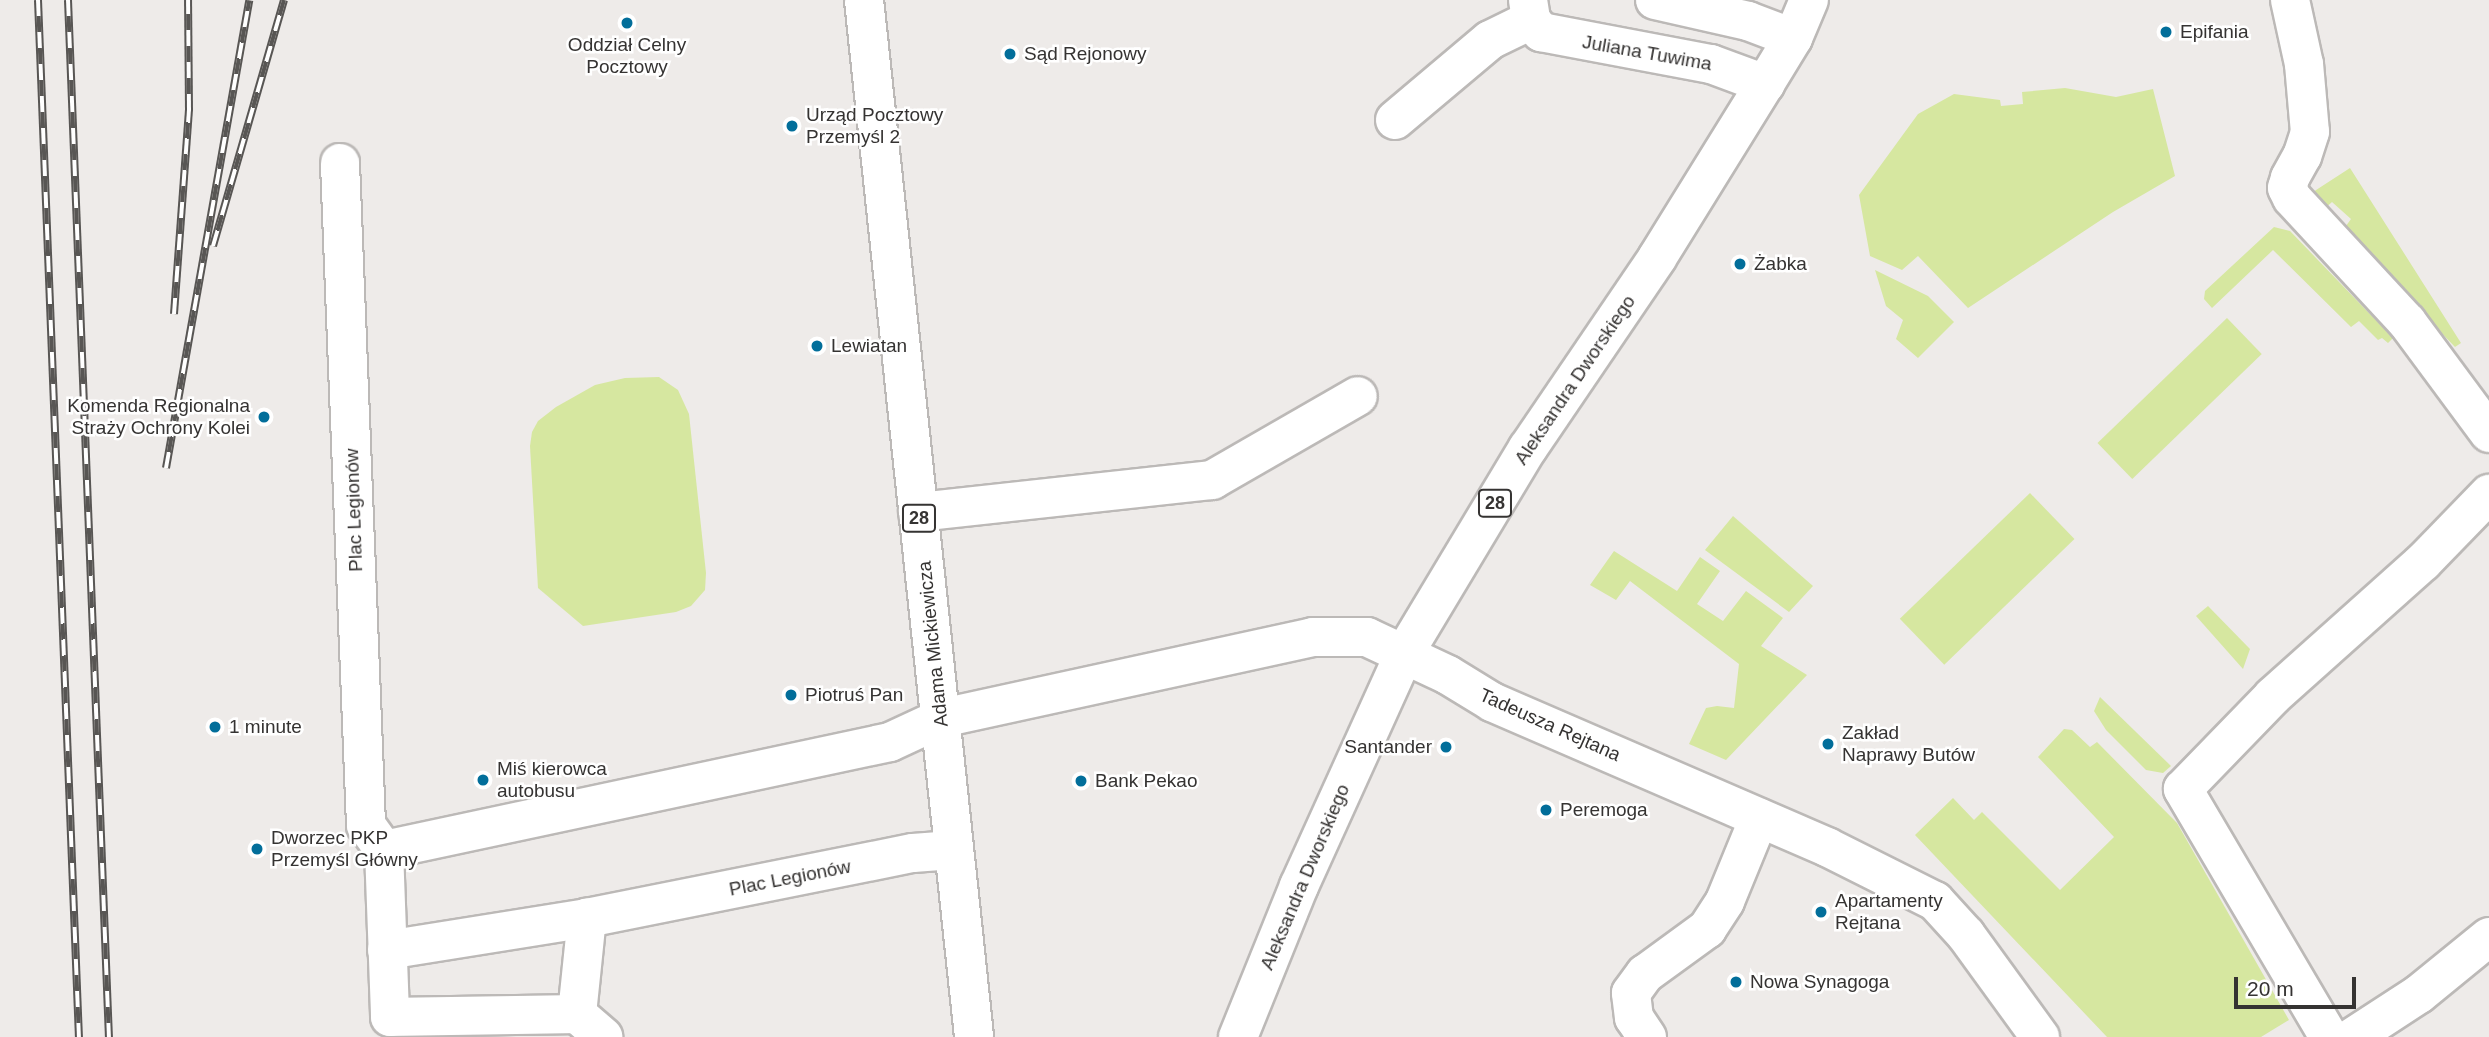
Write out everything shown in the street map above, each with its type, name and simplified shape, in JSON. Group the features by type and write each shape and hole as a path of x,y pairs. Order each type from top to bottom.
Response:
{"street":[{"name":"Adama Mickiewicza","path":"864,0 974,1037"},
{"path":"1655,0 1748,21 1793,38"},
{"name":"Aleksandra Dworskiego","path":"1238,1037 1304,874 1404,654 1528,448 1657,258 1793,38 1810,0"},
{"path":"2290,0 2304,64 2310,132 2287,188 2292,198 2407,322 2489,433"},
{"name":"Juliana Tuwima","path":"1395,120 1530,10 1541,32 1556,37 1711,64 1765,84"},
{"name":"Plac Legionów","path":"340,163 366,825 384,850"},
{"path":"918,512 1212,480 1358,396"},
{"path":"2329,1037 2183,789 2273,696 2423,562 2489,494"},
{"name":"Tadeusza Rejtana","path":"942,718 1313,637 1367,638 1448,675 1492,702 1827,847 1935,901 1966,935 2040,1037"},
{"path":"587,918 590,1026 390,1017 384,850 890,742 942,718"},
{"path":"1647,1037 1634,1018 1631,993 1645,974 1707,929 1724,901 1759,818"},
{"name":"Plac Legionów","path":"387,950 587,918 913,853 953,850"},
{"path":"2353,1037 2419,994 2489,937"}],"green space":[{"path":"2065,88 2116,97 2153,89 2175,176 2113,212 1968,308 1918,256 1902,270 1870,256 1859,195 1918,114 1954,94 2000,100 2001,106 2023,104 2022,92"},
{"path":"2350,168 2461,343 2455,347 2343,230 2351,219 2332,202 2323,210 2313,192"},
{"path":"2274,227 2290,231 2393,338 2388,343 2382,338 2378,340 2359,321 2351,327 2273,250 2212,308 2204,299 2205,291"},
{"path":"1875,270 1928,296 1954,322 1918,358 1896,339 1903,320 1886,306"},
{"path":"2227,318 2262,354 2132,479 2098,443"},
{"path":"659,377 678,390 689,414 706,573 705,590 691,606 676,612 583,626 538,588 530,446 532,432 538,421 556,407 595,385 625,378"},
{"path":"2030,493 2074,539 1944,665 1900,619"},
{"path":"1733,516 1813,586 1789,612 1705,550"},
{"path":"1614,551 1677,591 1700,557 1720,571 1697,604 1723,621 1746,591 1783,618 1761,646 1807,675 1726,760 1689,744 1706,708 1734,708 1739,664 1630,581 1616,600 1590,585"},
{"path":"2208,606 2250,649 2243,669 2196,616"},
{"path":"2100,697 2171,766 2163,773 2146,770 2106,730 2094,711"},
{"path":"2064,729 2072,730 2090,747 2097,742 2177,823 2289,1020 2261,1037 2107,1037 1915,835 1953,798 1974,820 1982,812 2060,890 2114,837 2038,757"}],"railway":[{"path":"38,0 79,1037"},
{"path":"68,0 109,1037"},
{"path":"174,314 189,110 188,0"},
{"path":"166,468 249,0"},
{"path":"213,246 284,0"}],"place":[{"name":"Oddział Celny Pocztowy","path":"627,23"},
{"name":"Epifania","path":"2166,32"},
{"name":"Sąd Rejonowy","path":"1010,54"},
{"name":"Urząd Pocztowy Przemyśl 2","path":"792,126"},
{"name":"Żabka","path":"1740,264"},
{"name":"Lewiatan","path":"817,346"},
{"name":"Komenda Regionalna Straży Ochrony Kolei","path":"264,417"},
{"name":"Piotruś Pan","path":"791,695"},
{"name":"1 minute","path":"215,727"},
{"name":"Zakład Naprawy Butów","path":"1828,744"},
{"name":"Santander","path":"1446,747"},
{"name":"Miś kierowca autobusu","path":"483,780"},
{"name":"Bank Pekao","path":"1081,781"},
{"name":"Peremoga","path":"1546,810"},
{"name":"Dworzec PKP Przemyśl Główny","path":"257,849"},
{"name":"Apartamenty Rejtana","path":"1821,912"},
{"name":"Nowa Synagoga","path":"1736,982"}]}
